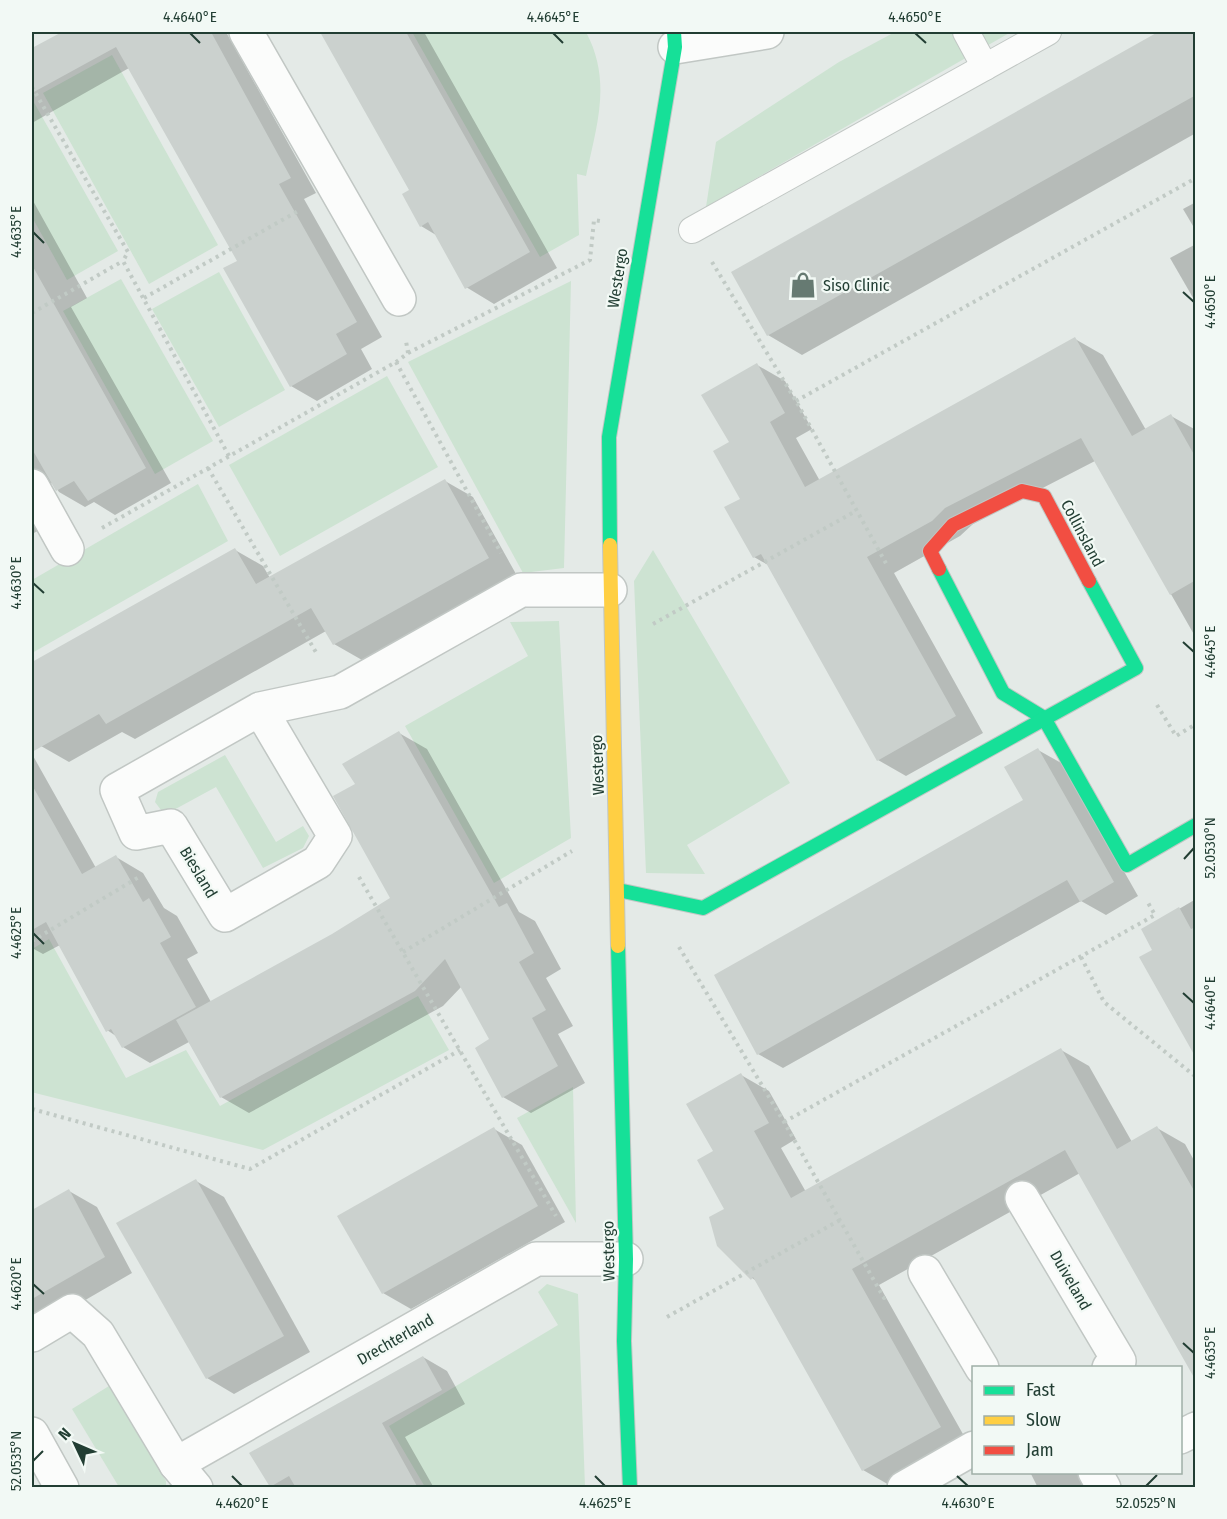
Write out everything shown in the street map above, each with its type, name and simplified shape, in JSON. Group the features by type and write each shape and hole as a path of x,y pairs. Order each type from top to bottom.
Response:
{"street":[{"path":"246,32 399,299"},
{"path":"669,37 767,32"},
{"name":"Westergo","path":"630,1488 624,1341 626,1259 611,648 609,437 643,224 669,37"},
{"path":"32,486 67,549"},
{"name":"Collinsland","path":"930,551 953,525 1022,491 1044,496 1136,668"},
{"path":"930,551 1003,693 1044,718 1127,865 1196,825"},
{"name":"Biesland","path":"335,836 318,862 225,915 171,826 136,833 117,790 260,710 340,692 521,590 610,590"},
{"path":"618,890 650,899 703,908 1136,668"},
{"path":"260,710 335,836"},
{"name":"Duiveland","path":"1022,1198 1116,1366"},
{"name":"Drechterland","path":"186,1476 536,1259 582,1261 626,1259"},
{"path":"925,1272 981,1366"},
{"path":"32,1335 72,1311 98,1334 186,1476"},
{"path":"1182,1436 1196,1429"},
{"path":"32,1434 62,1488"},
{"path":"904,1488 972,1449"},
{"path":"1096,1474 1104,1488"}],"lane":[{"path":"966,32 985,67"},
{"path":"692,230 1048,32"}],"path":[{"path":"32,87 128,252 123,261 32,313"},
{"path":"796,401 1196,178"},
{"path":"144,298 336,189"},
{"path":"67,549 396,362 408,352 590,260 594,220 643,224"},
{"path":"692,230 796,401 891,571 930,551"},
{"path":"123,261 229,456"},
{"path":"399,299 408,352"},
{"path":"396,362 521,590"},
{"path":"208,468 340,692"},
{"path":"611,648 856,511"},
{"path":"1136,668 1176,736 1196,724"},
{"path":"402,952 616,825"},
{"path":"335,836 582,1261"},
{"path":"32,941 186,850"},
{"path":"784,1122 1155,915 1127,865"},
{"path":"650,899 784,1122 884,1298 925,1272"},
{"path":"1082,957 1104,1002 1196,1077"},
{"path":"32,1109 250,1169 460,1050"},
{"path":"624,1341 840,1220"}],"green space":[{"path":"412,32 586,32 599,68 600,103 586,176 577,174 579,235 540,257"},
{"path":"895,32 1011,32 706,207 716,142 839,62"},
{"path":"112,55 218,245 149,284 43,93"},
{"path":"32,99 118,251 67,280 32,217"},
{"path":"219,272 285,390 219,427 152,309"},
{"path":"121,279 213,441 155,474 63,311"},
{"path":"571,281 564,568 523,573 408,362"},
{"path":"387,376 438,467 280,556 229,465"},
{"path":"198,484 228,541 32,653 32,580"},
{"path":"653,550 790,783 687,845 705,874 646,873 634,581"},
{"path":"559,621 571,838 494,883 405,726 528,656 510,622"},
{"path":"225,755 276,842 303,826 309,836 303,848 263,868 216,787 170,812 161,810 155,802 158,792"},
{"path":"49,939 126,1078 186,1050 220,1106 418,996 449,1050 263,1150 35,1093 32,1092 32,949"},
{"path":"573,1087 576,1223 517,1118"},
{"path":"547,1284 578,1294 585,1487 425,1487 389,1426 558,1325 538,1292"},
{"path":"109,1386 166,1481 166,1487 119,1487 72,1409"}],"building":[{"path":"62,32 211,32 291,178 279,184 357,322 336,334 347,354 290,387 223,268 237,261 116,47 32,93 32,48"},
{"path":"320,32 406,32 530,252 465,289 428,222 420,227 402,194 409,190"},
{"path":"1158,32 1196,32 1196,95 767,336 731,272"},
{"path":"32,265 146,468 88,501 74,481 56,491 32,449"},
{"path":"1075,337 1132,436 1171,414 1196,458 1196,580 1170,595 1081,438 945,508 932,521 867,557 956,716 877,761 761,554 753,558 724,507 740,499 713,451 729,442 701,395 757,363 785,413 770,422 805,487"},
{"path":"445,479 489,558 333,645 311,608 106,724 99,714 32,752 32,662 235,548 256,584"},
{"path":"399,731 499,907 507,903 534,953 519,962 546,1010 532,1018 558,1066 502,1098 475,1048 489,1039 445,959 415,991 220,1098 176,1020 332,934 390,898 333,796 355,784 342,764"},
{"path":"1038,748 1114,882 1080,902 1067,880 757,1055 714,975 1023,800 1004,767"},
{"path":"32,785 82,874 116,855 143,902 149,898 171,937 160,943 196,1007 122,1048 111,1029 106,1032 46,922 32,930"},
{"path":"1179,907 1191,929 1196,927 1196,1058 1139,957 1152,950 1141,929"},
{"path":"1061,1048 1117,1149 1157,1126 1196,1194 1196,1381 1065,1150 852,1269 941,1427 862,1471 753,1277 751,1280 717,1246 709,1217 724,1209 697,1160 713,1151 686,1104 741,1073 769,1123 754,1131 791,1198"},
{"path":"494,1127 538,1206 382,1294 337,1216"},
{"path":"196,1179 284,1336 206,1379 116,1223"},
{"path":"69,1189 105,1257 32,1299 32,1210"},
{"path":"423,1356 442,1390 382,1423 418,1488 296,1488 289,1476 270,1487 249,1453"}],"traffic: fast":[{"path":"610,545 609,437 675,47 674,32"},
{"path":"939,569 1003,693 1044,718 1127,865 1196,825"},
{"path":"618,890 703,908 1136,668 1089,581"},
{"path":"618,946 626,1259 624,1341 630,1488"}],"traffic: slow":[{"path":"610,545 618,946"}],"traffic: jam":[{"path":"939,569 930,551 953,525 1022,491 1044,496 1089,581"}],"place":[{"name":"Siso Clinic","path":"803,285"}]}
